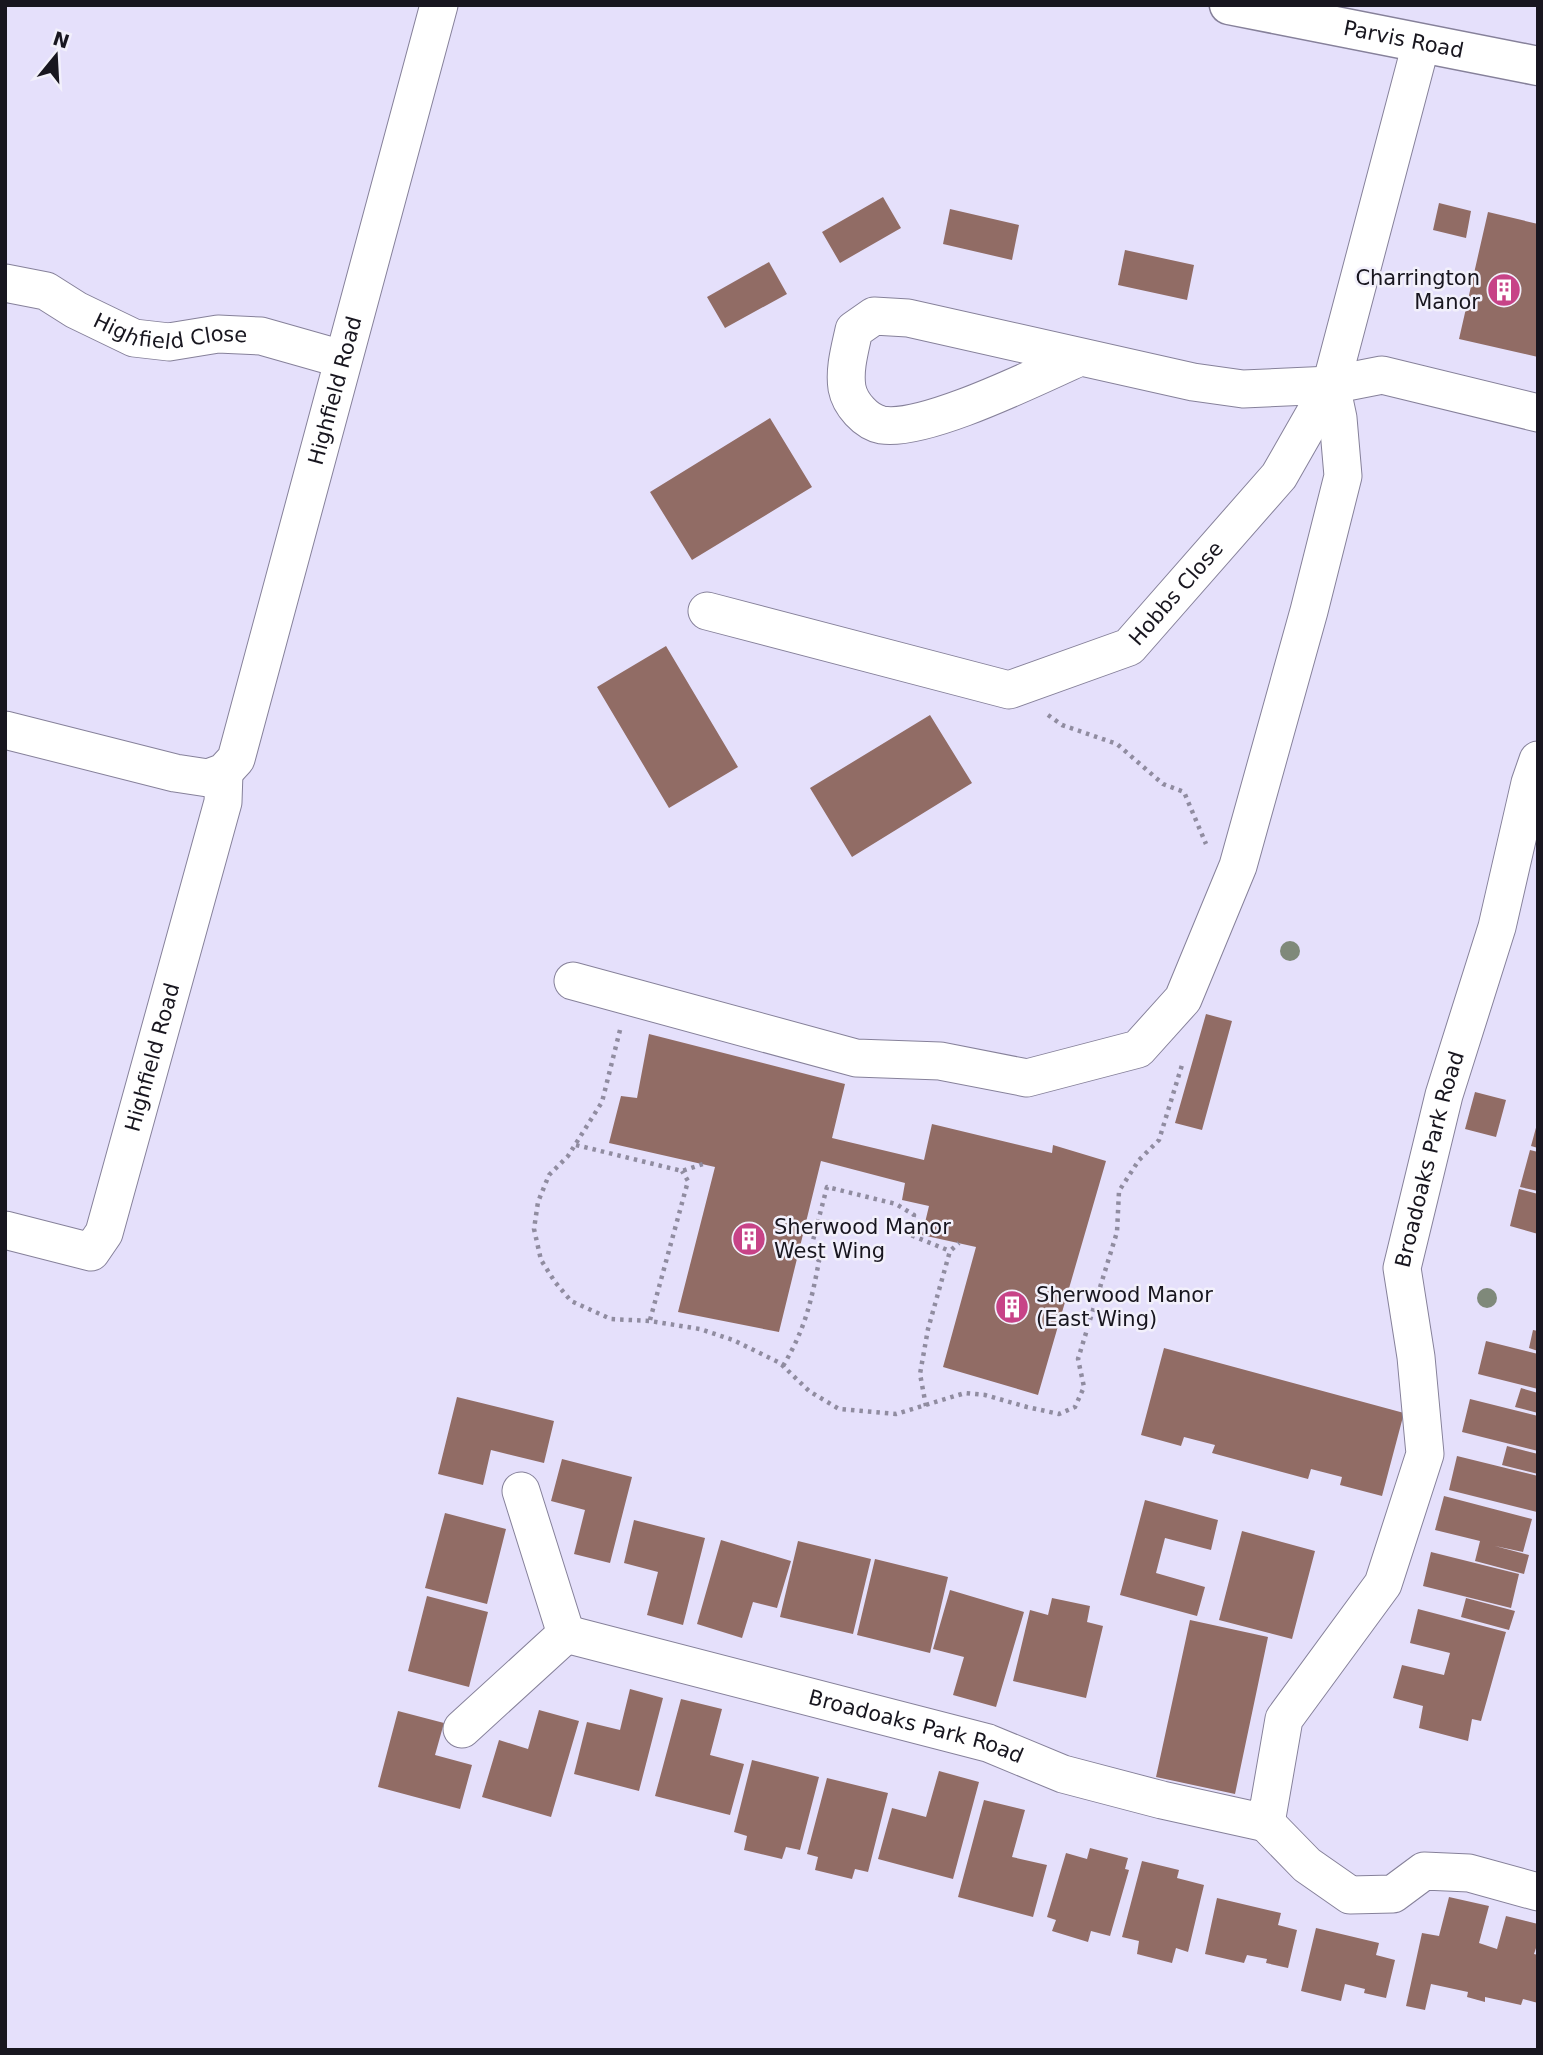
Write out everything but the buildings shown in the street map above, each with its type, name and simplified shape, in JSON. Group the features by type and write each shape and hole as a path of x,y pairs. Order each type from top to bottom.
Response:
{"main road":[{"name":"Parvis Road","path":"1229,5 1314,14 1421,44 1538,66"}],"street":[{"name":"Highfield Road","path":"5,1230 91,1252 104,1233 223,802 224,772 236,759 439,5"},
{"name":"Hobbs Close","path":"1009,690 1129,648 1279,476 1331,385 1421,44"},
{"name":"Highfield Close","path":"5,283 46,291 76,310 134,338 169,342 218,334 261,336 342,359"},
{"path":"1078,358 994,395 913,424 881,425 858,411 847,390 848,359 854,330 874,316 908,318 1193,382 1243,389 1331,385 1382,375 1538,413"},
{"path":"573,981 856,1058 940,1061 1027,1078 1138,1049 1184,999 1238,866 1309,611 1343,476 1338,418 1331,385"},
{"path":"707,611 1009,690"},
{"path":"5,730 175,774 208,778 224,772"},
{"name":"Broadoaks Park Road","path":"566,1634 988,1743 1063,1774 1266,1823 1284,1719 1383,1584 1425,1454 1416,1357 1402,1268 1444,1095 1497,927 1530,783 1538,761"},
{"path":"461,1728 566,1634 522,1491"},
{"path":"1266,1823 1307,1865 1350,1895 1393,1894 1424,1871 1469,1872 1538,1892"}],"path":[{"path":"1009,690 1062,725 1118,744 1163,784 1184,792 1212,856 1238,866"},
{"path":"620,1029 602,1102 576,1145 549,1175 538,1202 534,1229 541,1260 571,1301 611,1319 650,1321 700,1329 733,1339 783,1366 809,1391 839,1409 896,1415 965,1393 985,1395 1059,1413 1075,1407 1084,1387 1078,1359 1117,1232 1119,1191 1139,1160 1159,1140 1182,1065"},
{"path":"576,1145 682,1171 703,1164"},
{"path":"650,1321 688,1181 682,1171"},
{"path":"783,1366 800,1337 812,1299 819,1261 811,1248 827,1187 897,1204 914,1215 908,1234 950,1251"},
{"path":"926,1406 920,1374 928,1329 950,1251 959,1243"}],"place":[{"name":"Charrington Manor","path":"1504,290"},
{"name":"Sherwood Manor West Wing","path":"749,1239"},
{"name":"Sherwood Manor (East Wing)","path":"1012,1307"}]}
